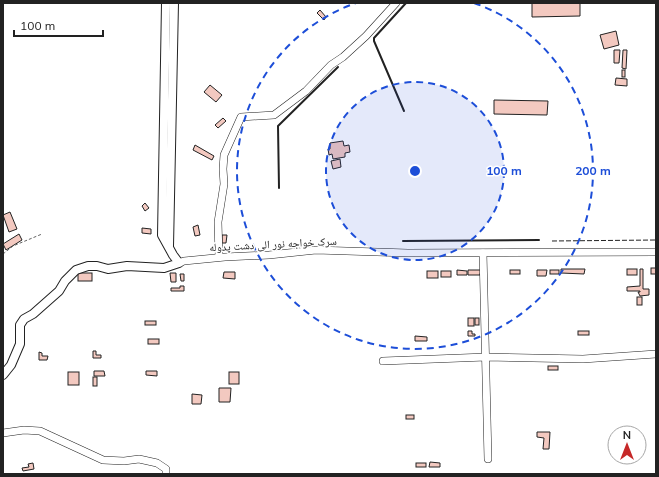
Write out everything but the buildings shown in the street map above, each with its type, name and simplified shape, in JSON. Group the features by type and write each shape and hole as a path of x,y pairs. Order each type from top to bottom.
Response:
{"main road":[{"path":"166,3 162,235 179,263"},
{"path":"169,247 174,3"},
{"name":"سرک خواجه نور الی دشت پدوله","path":"3,375 11,365 20,344 20,325 24,319 36,311 59,291 65,281 76,270 88,266 98,266 108,270 127,266 164,268 179,263"}],"street":[{"path":"219,257 218,222 224,184 224,155 241,117 274,115 306,91 331,65 343,57 360,41 396,3"},
{"name":"سرک خواجه نور الی دشت پدوله","path":"179,263 184,261 219,257 270,255 316,250 408,253 656,252"},
{"path":"483,253 488,459"},
{"path":"383,360 486,357 583,359 656,354"},
{"path":"3,433 24,430 40,431 103,460 124,462 139,459 157,463 166,469 166,474"}],"path":[{"path":"3,254 13,246 42,234"}],"fence":[{"path":"552,241 656,240"}],"wall":[{"path":"404,111 374,38 406,3"},
{"path":"279,188 278,126 338,67"},
{"path":"403,241 539,240"}]}
